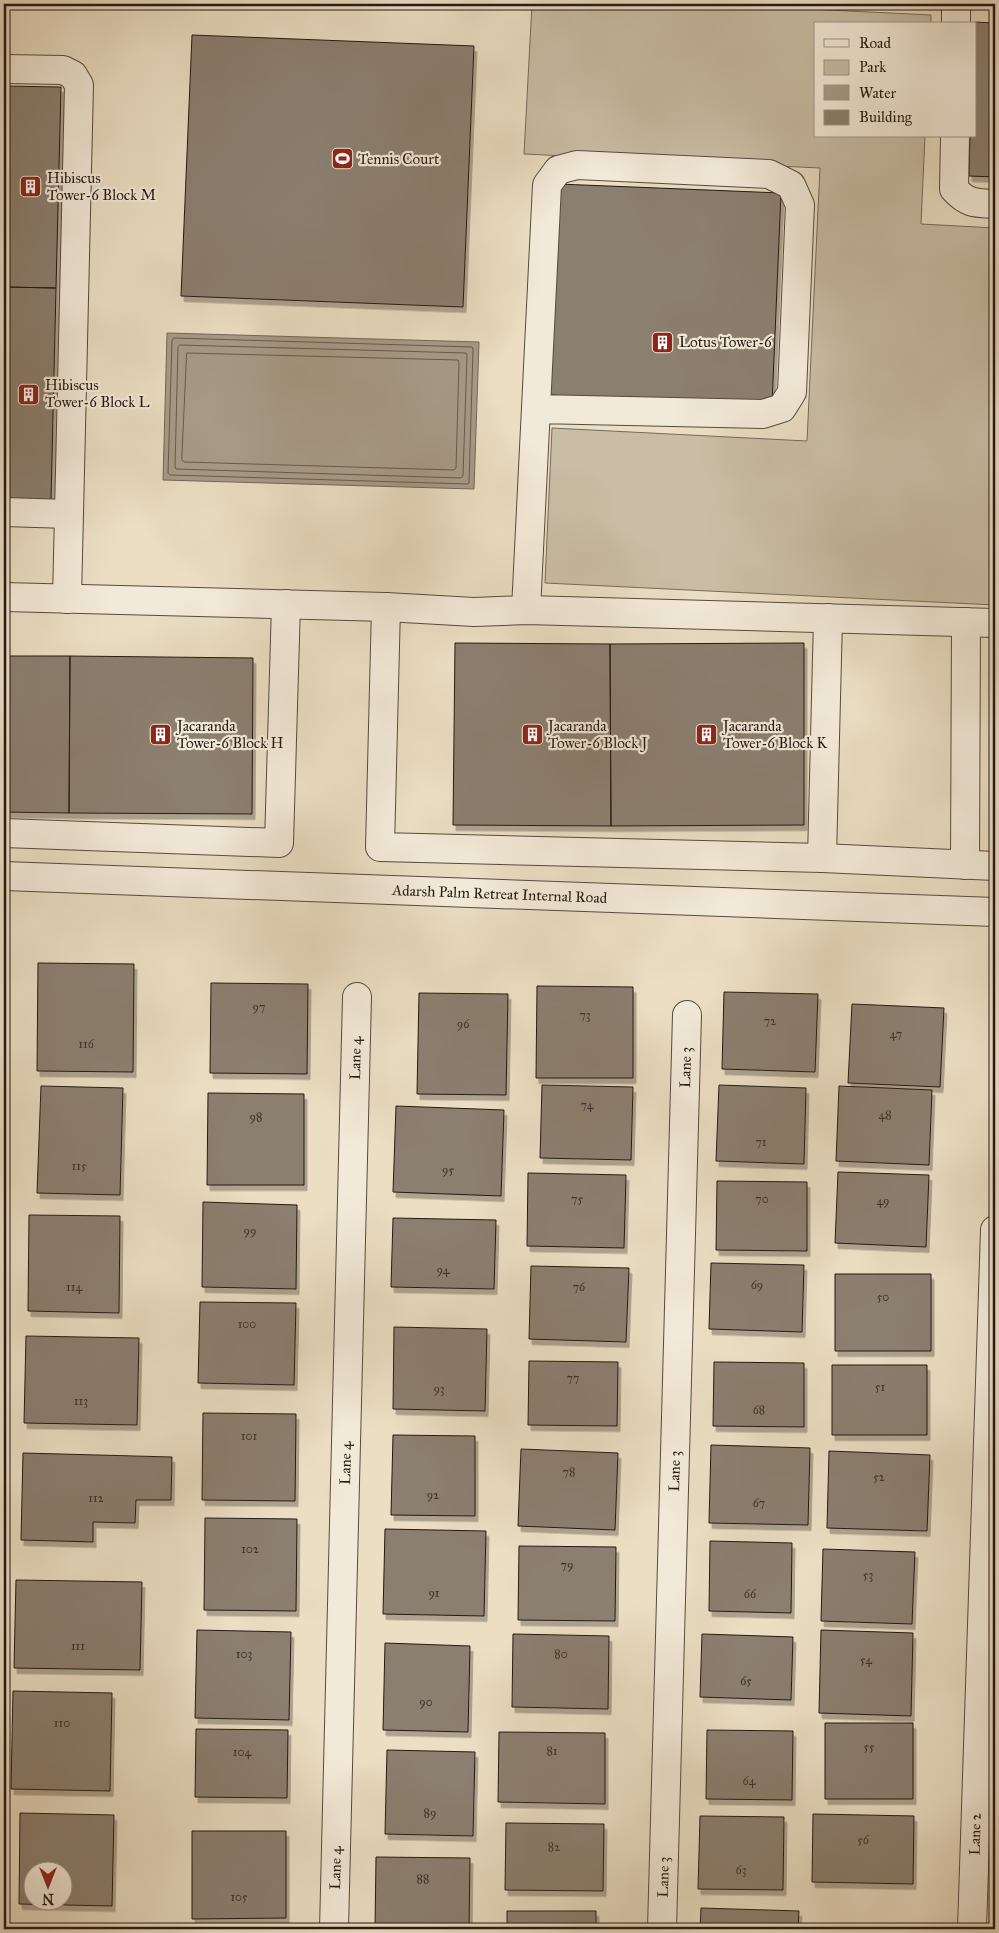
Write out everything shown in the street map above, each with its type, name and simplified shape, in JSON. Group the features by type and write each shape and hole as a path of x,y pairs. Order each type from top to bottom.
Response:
{"street":[{"path":"956,4 956,22"},
{"path":"4,69 63,70 73,75 79,85 67,599"},
{"path":"954,138 954,188 963,198 974,203 995,204"},
{"path":"526,610 547,185 558,170 577,165 769,174 791,185 800,204 792,392 782,408 764,414 537,409"},
{"path":"4,512 68,514"},
{"path":"4,597 386,607 474,612 526,610 995,622"},
{"path":"4,833 279,843 286,604"},
{"path":"386,607 380,847 822,858 995,866"},
{"path":"822,858 828,618"},
{"path":"965,865 966,622"},
{"name":"Adarsh Palm Retreat Internal Road","path":"4,876 995,912"},
{"name":"Lane 4","path":"334,1929 357,996"},
{"name":"Lane 3","path":"662,1929 687,1015"},
{"name":"Lane 2","path":"972,1929 995,1230"}],"green space":[{"path":"532,4 706,4 931,15 931,22 814,22 814,138 925,138 921,224 995,228 995,605 545,583 552,428 807,441 820,168 524,154"}],"water":[{"path":"167,333 479,342 474,489 163,480"}],"building":[{"path":"976,22 995,23 995,177 969,176 970,138 976,138"},
{"path":"192,35 474,46 463,307 181,296"},
{"name":"Hibiscus Tower-6 Block M","path":"4,86 61,87 56,288 4,287"},
{"name":"Lotus Tower-6","path":"558,184 781,193 772,405 548,395"},
{"name":"Hibiscus Tower-6 Block L","path":"4,287 56,288 51,500 4,499"},
{"name":"Jacaranda Tower-6 Block J","path":"455,643 610,644 611,826 453,825"},
{"name":"Jacaranda Tower-6 Block K","path":"804,643 804,825 611,826 610,644"},
{"path":"4,656 70,656 69,813 4,812"},
{"name":"Jacaranda Tower-6 Block H","path":"70,656 253,658 252,814 69,813"},
{"path":"38,963 134,964 133,1072 37,1071"},
{"path":"211,983 308,984 307,1074 210,1073"},
{"path":"537,986 633,987 633,1078 536,1078"},
{"path":"724,992 818,994 815,1072 722,1069"},
{"path":"419,993 508,994 506,1095 417,1094"},
{"path":"852,1004 944,1008 940,1087 848,1083"},
{"path":"542,1085 633,1087 631,1160 540,1158"},
{"path":"719,1085 806,1088 804,1164 716,1161"},
{"path":"41,1086 123,1088 120,1195 37,1193"},
{"path":"839,1086 932,1090 929,1165 836,1161"},
{"path":"208,1093 304,1094 304,1185 207,1185"},
{"path":"396,1106 504,1110 501,1196 393,1192"},
{"path":"838,1172 929,1175 926,1247 835,1243"},
{"path":"528,1173 626,1175 624,1248 527,1246"},
{"path":"717,1181 807,1182 807,1251 716,1250"},
{"path":"203,1202 297,1205 296,1289 202,1287"},
{"path":"29,1215 120,1216 119,1313 28,1311"},
{"path":"393,1218 496,1220 494,1289 391,1287"},
{"path":"711,1263 804,1265 802,1332 709,1329"},
{"path":"531,1266 629,1268 626,1342 529,1339"},
{"path":"835,1274 931,1274 931,1351 835,1351"},
{"path":"200,1302 296,1303 294,1385 198,1383"},
{"path":"394,1327 487,1329 485,1411 393,1409"},
{"path":"26,1336 139,1338 137,1425 24,1423"},
{"path":"529,1361 618,1362 617,1426 528,1425"},
{"path":"714,1362 804,1363 804,1427 713,1426"},
{"path":"832,1365 927,1365 927,1435 832,1435"},
{"path":"203,1413 296,1414 295,1501 202,1500"},
{"path":"393,1435 475,1436 475,1516 391,1515"},
{"path":"711,1445 810,1448 808,1525 709,1523"},
{"path":"521,1449 618,1453 615,1530 518,1526"},
{"path":"829,1451 930,1455 927,1531 827,1528"},
{"path":"23,1453 172,1457 171,1500 136,1500 135,1523 93,1522 93,1542 21,1540"},
{"path":"205,1518 297,1519 296,1611 204,1610"},
{"path":"385,1529 486,1531 484,1616 383,1614"},
{"path":"710,1541 792,1543 791,1613 709,1611"},
{"path":"519,1546 616,1547 615,1621 518,1620"},
{"path":"823,1549 915,1552 912,1624 821,1621"},
{"path":"16,1580 142,1582 140,1670 14,1668"},
{"path":"197,1630 291,1632 289,1720 195,1718"},
{"path":"821,1630 913,1633 911,1716 819,1713"},
{"path":"513,1634 609,1636 608,1709 512,1707"},
{"path":"702,1634 793,1637 791,1700 700,1697"},
{"path":"385,1643 470,1646 468,1732 383,1730"},
{"path":"13,1691 112,1693 110,1791 11,1789"},
{"path":"825,1723 913,1723 913,1799 825,1799"},
{"path":"196,1729 288,1730 287,1798 195,1797"},
{"path":"707,1730 793,1731 792,1800 706,1799"},
{"path":"499,1732 605,1733 605,1804 498,1802"},
{"path":"387,1750 475,1752 473,1836 385,1834"},
{"path":"20,1813 114,1815 112,1906 72,1905 72,1860 22,1860 22,1904 19,1904"},
{"path":"813,1814 914,1816 913,1884 812,1882"},
{"path":"700,1816 784,1817 783,1890 698,1889"},
{"path":"506,1823 604,1824 603,1891 505,1890"},
{"path":"192,1831 286,1831 286,1918 192,1919"},
{"path":"376,1857 470,1858 469,1929 375,1929"},
{"path":"701,1908 799,1911 798,1929 700,1929"},
{"path":"507,1911 596,1911 596,1929 507,1929"},
{"path":"857,1928 906,1929 857,1929"}],"place":[{"name":"Tennis Court","path":"342,159"},
{"name":"Hibiscus Tower-6 Block M","path":"31,187"},
{"name":"Lotus Tower-6","path":"663,342"},
{"name":"Hibiscus Tower-6 Block L","path":"29,394"},
{"name":"Jacaranda Tower-6 Block H","path":"161,735"},
{"name":"Jacaranda Tower-6 Block J","path":"532,735"},
{"name":"Jacaranda Tower-6 Block K","path":"707,735"}]}
